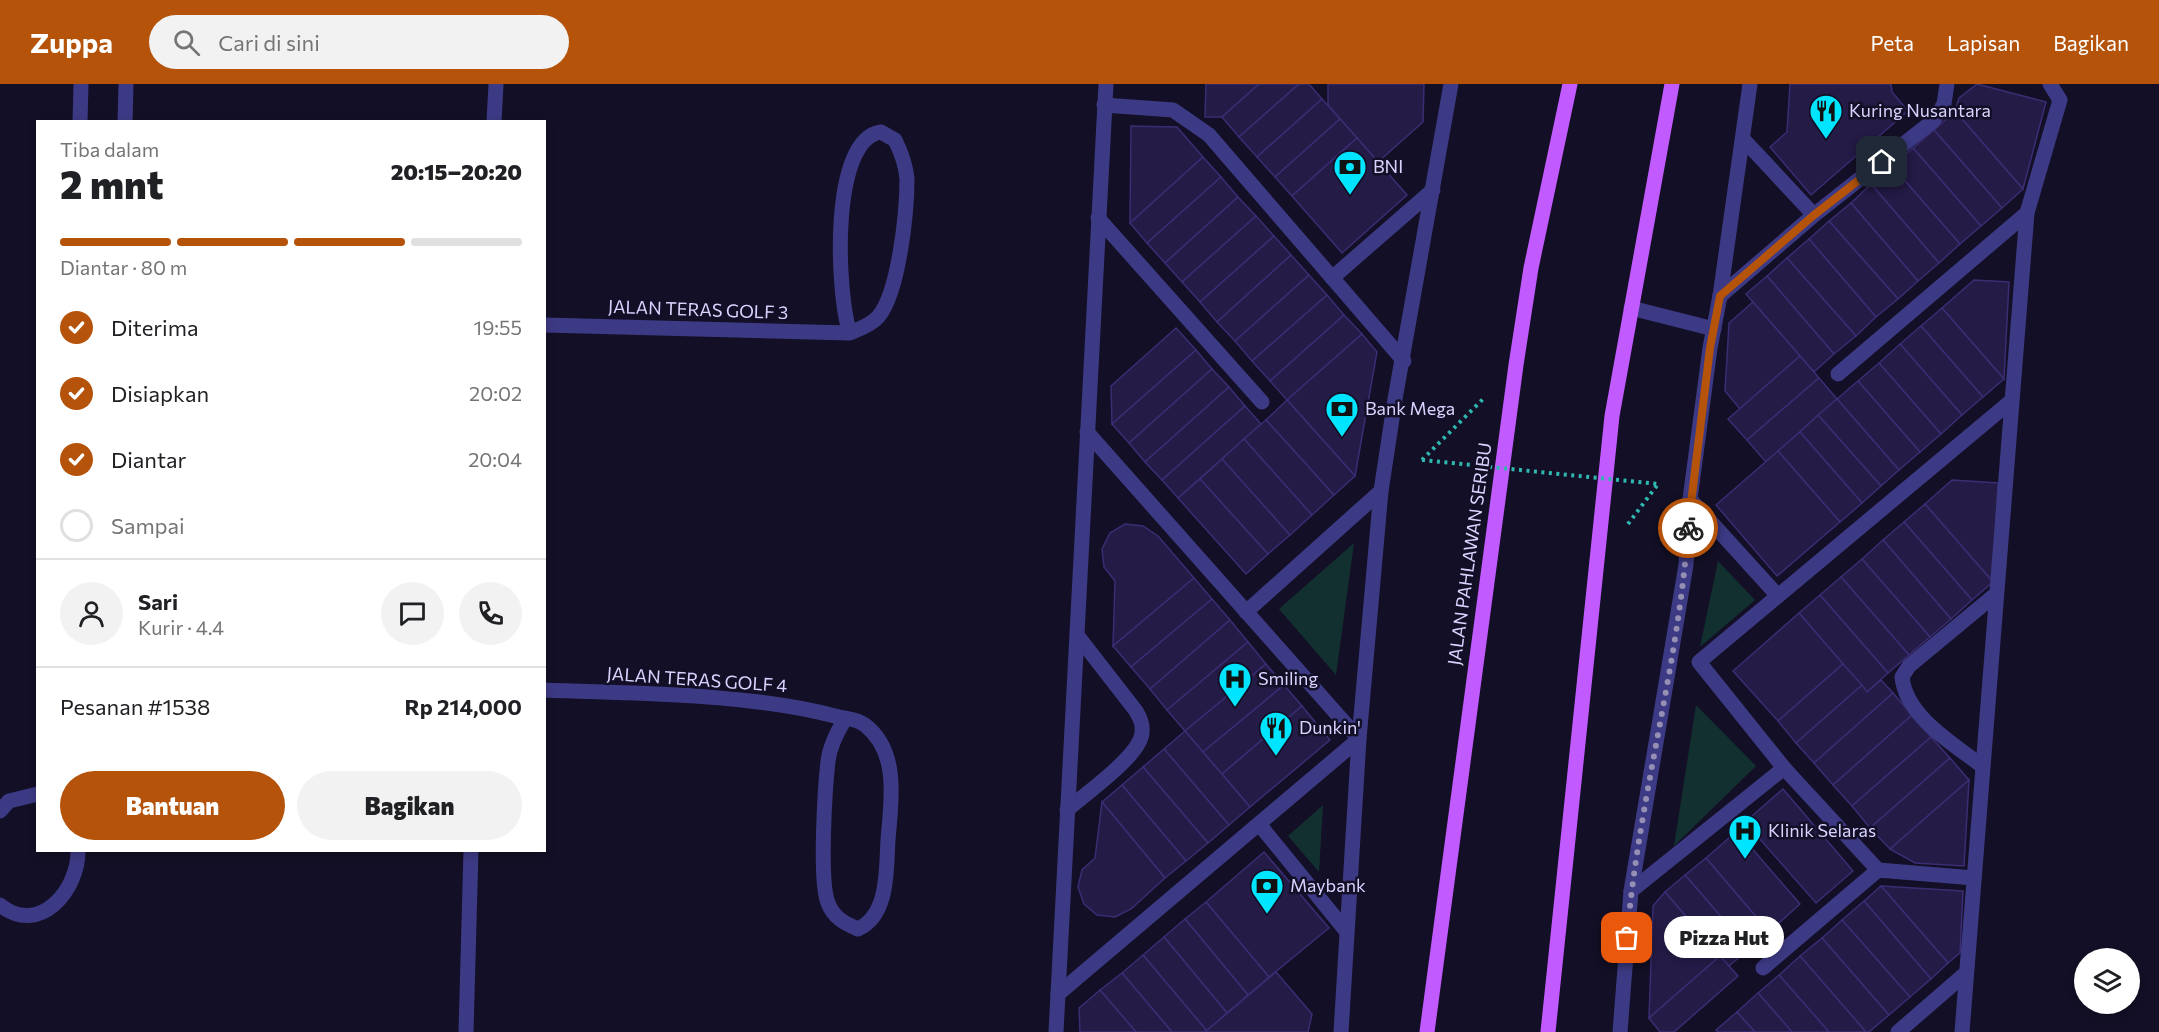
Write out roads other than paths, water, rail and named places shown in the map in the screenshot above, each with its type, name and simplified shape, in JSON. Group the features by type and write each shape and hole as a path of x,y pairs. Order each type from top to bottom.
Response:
{"main road":[{"name":"JALAN PAHLAWAN SERIBU","path":"1427,1032 1516,365 1531,268 1570,84"},
{"path":"1548,1032 1612,416 1672,84"}],"street":[{"path":"80,120 81,84"},
{"path":"125,120 126,84"},
{"path":"494,120 496,84"},
{"path":"1056,1032 1106,84"},
{"path":"1341,1032 1359,739 1381,491 1451,84"},
{"path":"1620,1032 1631,891 1686,566 1690,499 1750,84"},
{"path":"1720,296 1814,215 1933,122 1944,104 1947,84"},
{"path":"1962,1032 2010,402 2027,213 2060,100 2058,92 2050,84"},
{"path":"1104,105 1173,110 1192,121 1209,135 1404,361"},
{"path":"881,132 895,140 907,178 898,270 890,294 878,316 850,333 841,294 840,246 850,163 867,136 881,132"},
{"path":"1743,140 1814,215"},
{"path":"1332,278 1433,190"},
{"path":"1838,374 2027,213"},
{"path":"1098,218 1262,402"},
{"path":"1631,308 1714,329"},
{"name":"JALAN TERAS GOLF 3","path":"546,325 850,333"},
{"path":"1700,662 2010,402"},
{"path":"1087,432 1359,739"},
{"path":"1246,612 1381,491"},
{"path":"1690,499 1778,596"},
{"path":"1982,766 1927,721 1907,698 1902,677 1909,666 1996,594"},
{"path":"1067,810 1134,752 1142,735 1142,721 1136,711 1077,634"},
{"path":"1672,658 1700,662 1784,768 1878,870 1974,878"},
{"name":"JALAN TERAS GOLF 4","path":"546,690 670,695 805,709 845,719 854,718 866,725 885,749 892,787 885,879 880,909 868,924 858,929 841,922 834,913 823,882 828,760 834,736 845,719"},
{"path":"1058,994 1359,739"},
{"path":"1631,891 1784,768"},
{"path":"0,811 9,801 36,794"},
{"path":"1258,824 1347,932"},
{"path":"0,905 10,914 34,915 56,905 69,888 78,863 78,852"},
{"path":"466,1032 471,852"},
{"path":"1763,968 1878,870"},
{"path":"1898,1032 1966,973"}],"place":[{"name":"Kuring Nusantara","path":"1826,140"},
{"name":"BNI","path":"1350,196"},
{"name":"Bank Mega","path":"1342,438"},
{"name":"Smiling","path":"1235,708"},
{"name":"Dunkin'","path":"1276,757"},
{"name":"Klinik Selaras","path":"1745,860"},
{"name":"Maybank","path":"1267,915"},
{"name":"Pizza Hut","path":"1627,938"}]}
